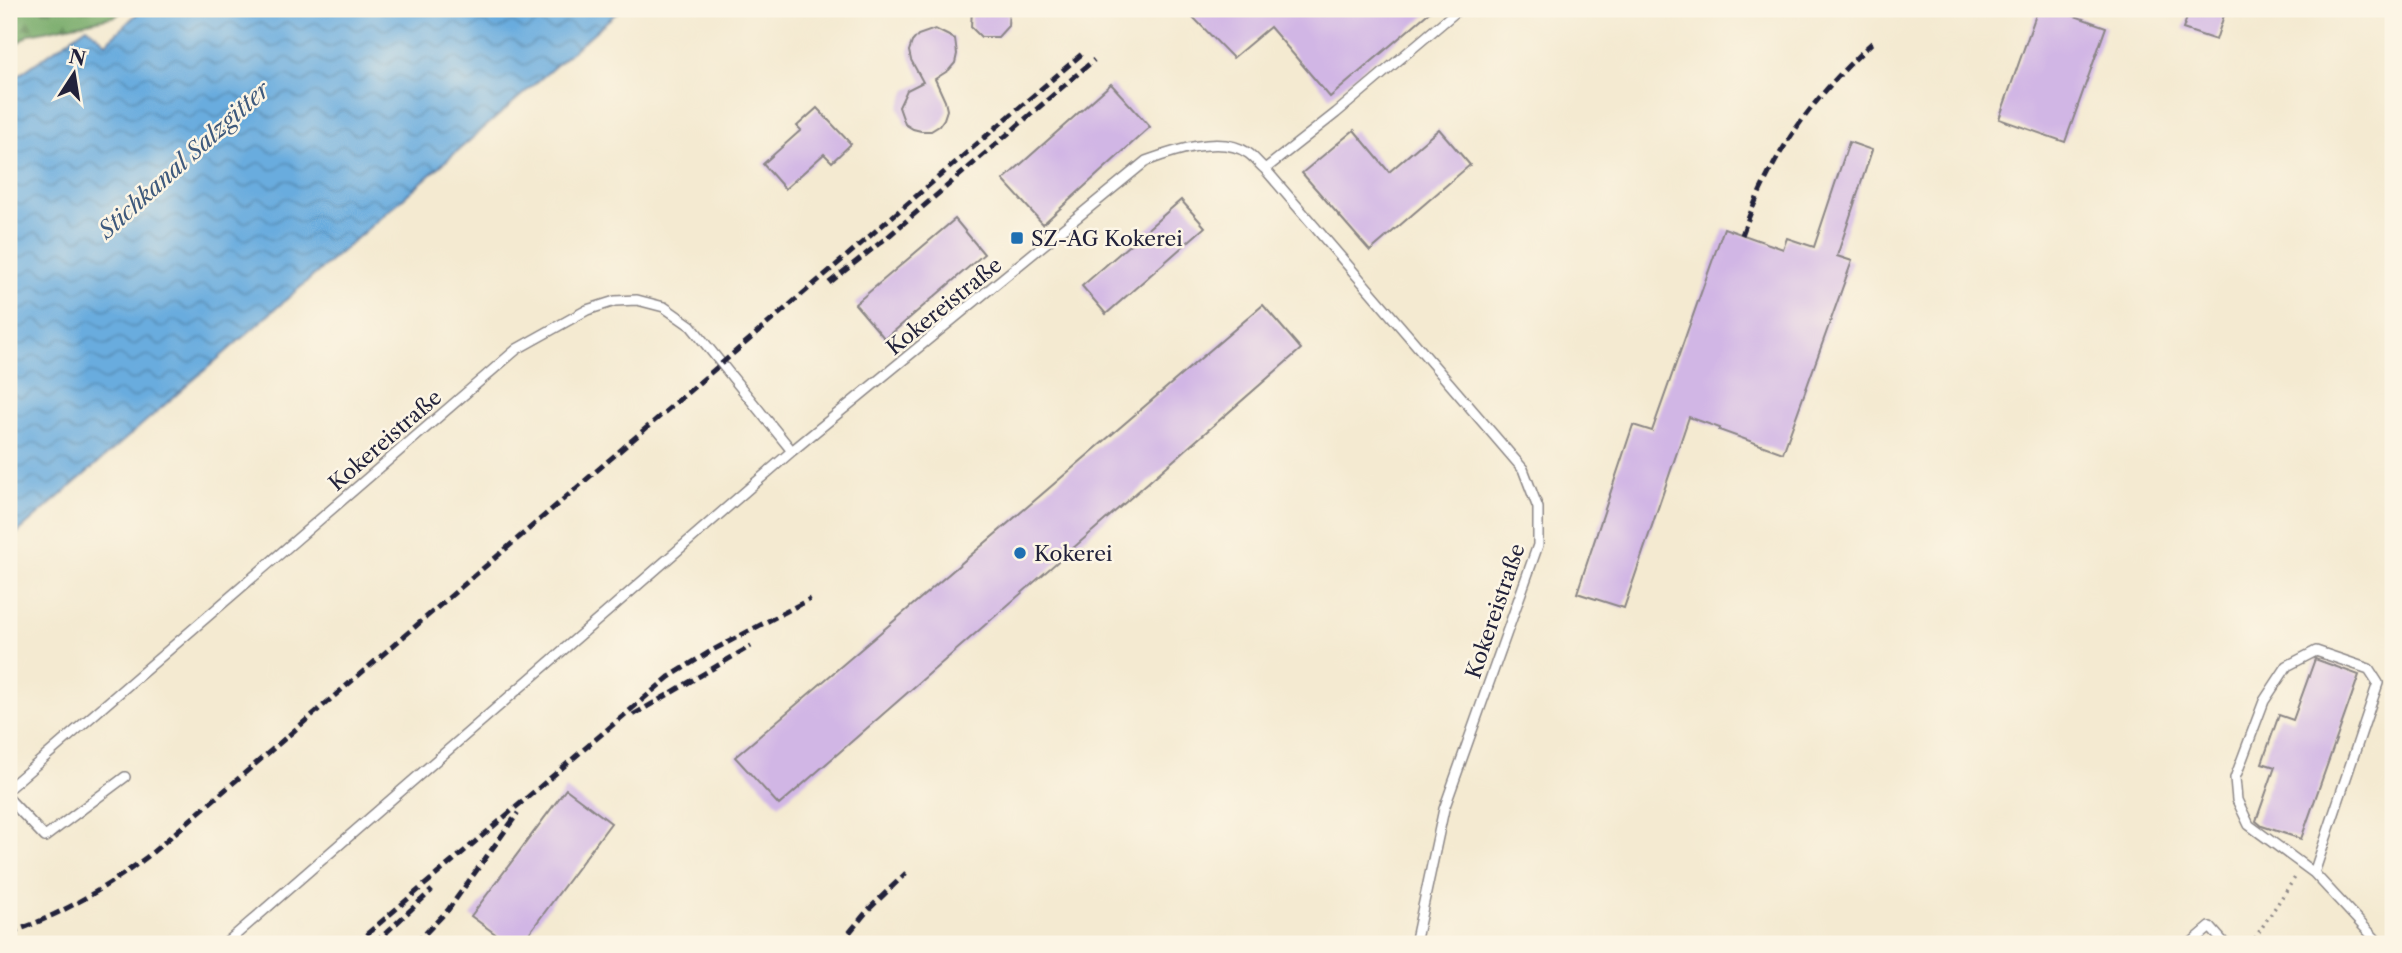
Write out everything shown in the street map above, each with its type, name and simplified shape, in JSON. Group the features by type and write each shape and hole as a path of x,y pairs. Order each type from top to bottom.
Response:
{"lane":[{"path":"1265,169 1459,9"},
{"name":"Kokereistraße","path":"225,944 792,451 1146,161 1179,149 1225,145 1247,152 1265,169 1523,469 1538,508 1538,545 1444,809 1415,944"},
{"name":"Kokereistraße","path":"9,788 517,349 587,310 615,301 637,300 664,307 691,326 792,451"},
{"path":"2314,873 2378,683 2369,669 2316,651 2287,666 2264,701 2235,778 2236,800 2249,825 2314,873 2380,944"},
{"path":"9,799 45,837 125,777"},
{"path":"2190,944 2210,927 2225,944"}],"path":[{"path":"2251,944 2302,866"}],"green space":[{"path":"9,9 124,9 116,16 30,34 9,49"}],"water":[{"name":"Stichkanal Salzgitter","path":"142,9 621,9 9,540 9,82 87,27 106,43"}],"building":[{"path":"972,9 1009,9 1008,26 998,37 981,37 971,27"},
{"path":"1185,9 1433,9 1330,97 1270,27 1233,58"},
{"path":"2038,9 2055,9 2106,27 2065,142 1999,119"},
{"path":"2190,9 2226,9 2216,40 2183,29"},
{"path":"935,29 955,39 957,54 955,63 949,70 935,79 945,101 947,110 944,119 931,131 921,131 905,124 899,107 907,90 923,82 911,60 909,51 912,42 918,35"},
{"path":"1111,84 1150,127 1043,224 1003,180"},
{"path":"817,108 851,144 832,162 824,154 785,189 763,164 801,130 797,126"},
{"path":"1439,129 1470,165 1370,251 1302,173 1354,130 1389,172"},
{"path":"1849,142 1872,150 1837,256 1852,261 1783,453 1689,417 1624,608 1577,593 1633,425 1652,431 1724,228 1783,249 1787,238 1814,247"},
{"path":"1181,200 1205,227 1106,314 1082,286"},
{"path":"955,219 984,254 885,339 855,304"},
{"name":"Kokerei","path":"1263,305 1301,349 779,805 735,757"},
{"path":"2315,659 2359,675 2301,839 2262,826 2256,821 2275,767 2262,763 2279,715 2293,720"},
{"path":"566,789 611,823 521,944 509,944 471,916"}],"railway":[{"path":"1742,235 1766,178 1796,129 1831,84 1875,40"},
{"path":"9,933 81,901 147,857 1084,52"},
{"path":"829,283 890,235 1094,60"},
{"path":"355,944 669,677 711,651 810,599"},
{"path":"633,715 751,646"},
{"path":"415,944 448,910 518,813"},
{"path":"840,944 868,910 906,873"},
{"path":"374,944 432,890"}],"place":[{"name":"SZ-AG Kokerei","path":"1017,238"},
{"name":"Kokerei","path":"1020,553"}]}
